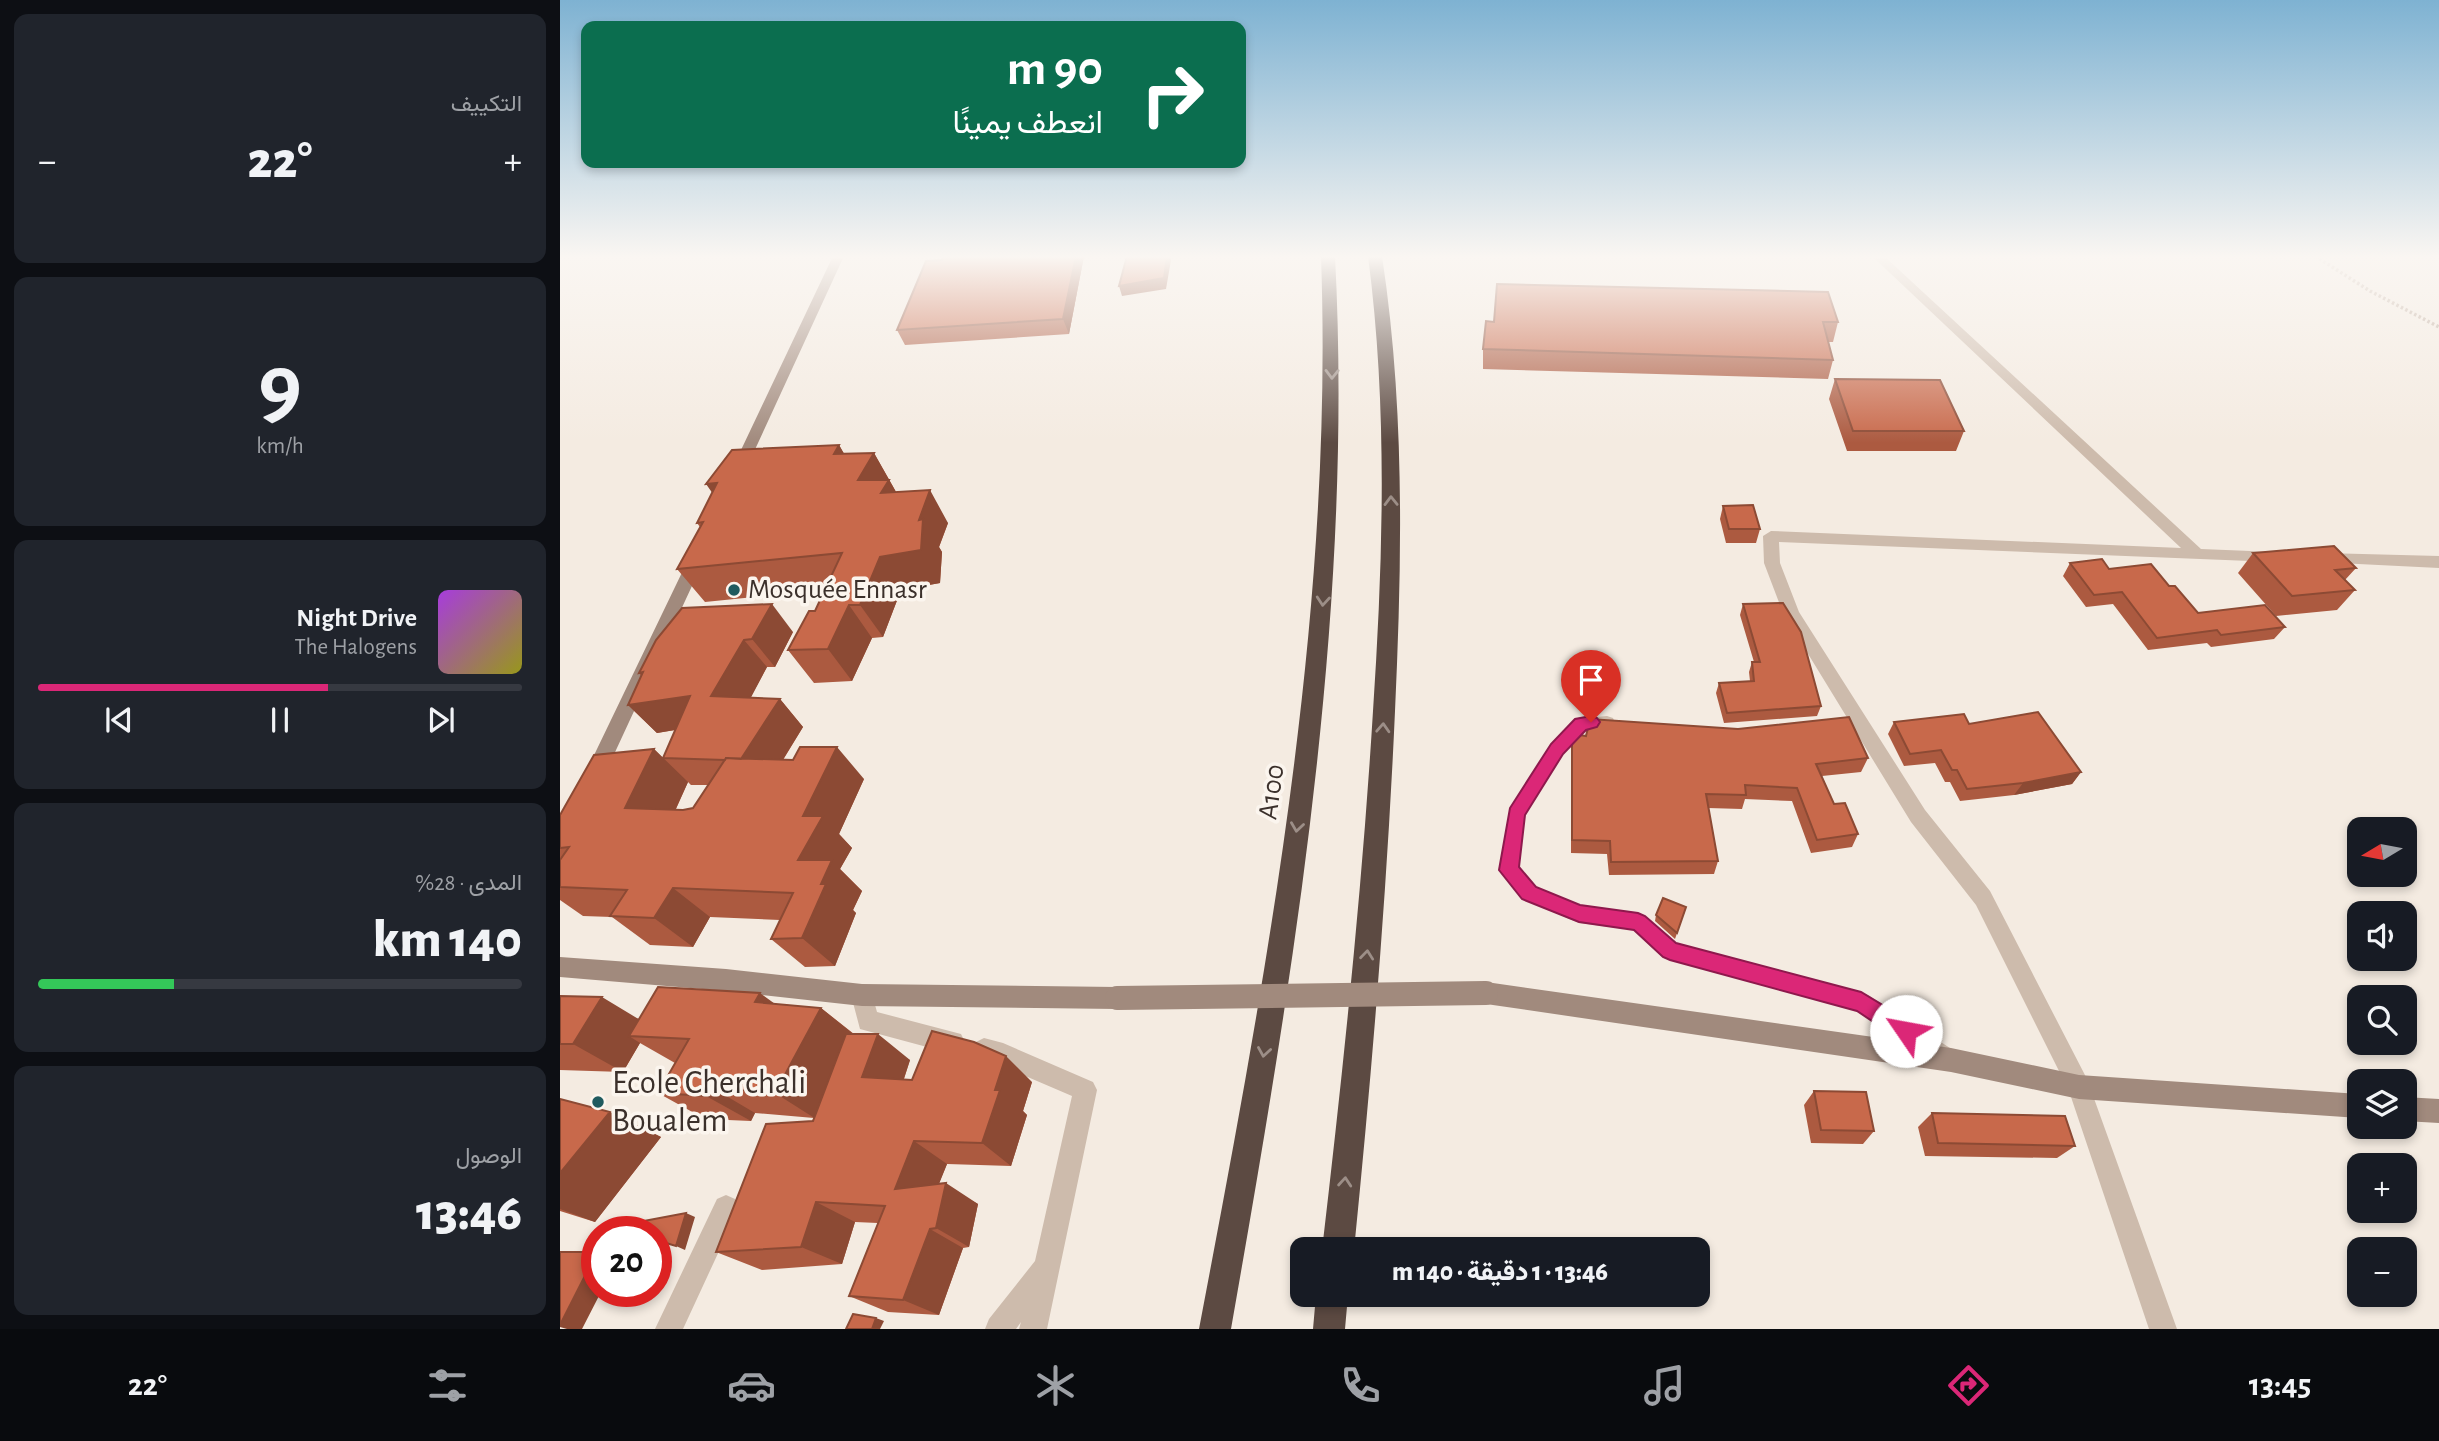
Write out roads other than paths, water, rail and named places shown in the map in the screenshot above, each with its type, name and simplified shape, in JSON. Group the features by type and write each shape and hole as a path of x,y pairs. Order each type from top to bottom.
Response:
{"highway":[{"name":"A100","path":"1215,1329 1253,1123 1314,700 1329,498 1333,355 1331,318"},
{"path":"1339,1237 1376,864 1389,614 1392,509 1383,318"},
{"path":"1328,1329 1331,1307"}],"street":[{"path":"733,481 810,318"},
{"path":"1943,318 2197,554"},
{"path":"2163,1329 2079,1087 1983,898 1918,816 1850,720 1791,613 1772,563 1771,536 2439,562"},
{"path":"586,793 704,544"},
{"path":"560,967 726,980 862,995 1117,998 1486,993 1951,1060 2079,1087 2347,1105"},
{"path":"862,995 868,1021 1003,1055 1085,1090 1033,1329"},
{"path":"2417,1110 2439,1111"},
{"path":"669,1329 726,1208"},
{"path":"999,1329 1047,1266"}],"lane":[{"path":"1630,725 1581,724 1557,749 1516,814 1509,870 1529,893 1579,914 1638,922 1670,951 1861,1002 1951,1060"}],"place":[{"name":"Mosquée Ennasr","path":"734,590"},
{"name":"Ecole Cherchali Boualem","path":"598,1102"}]}
